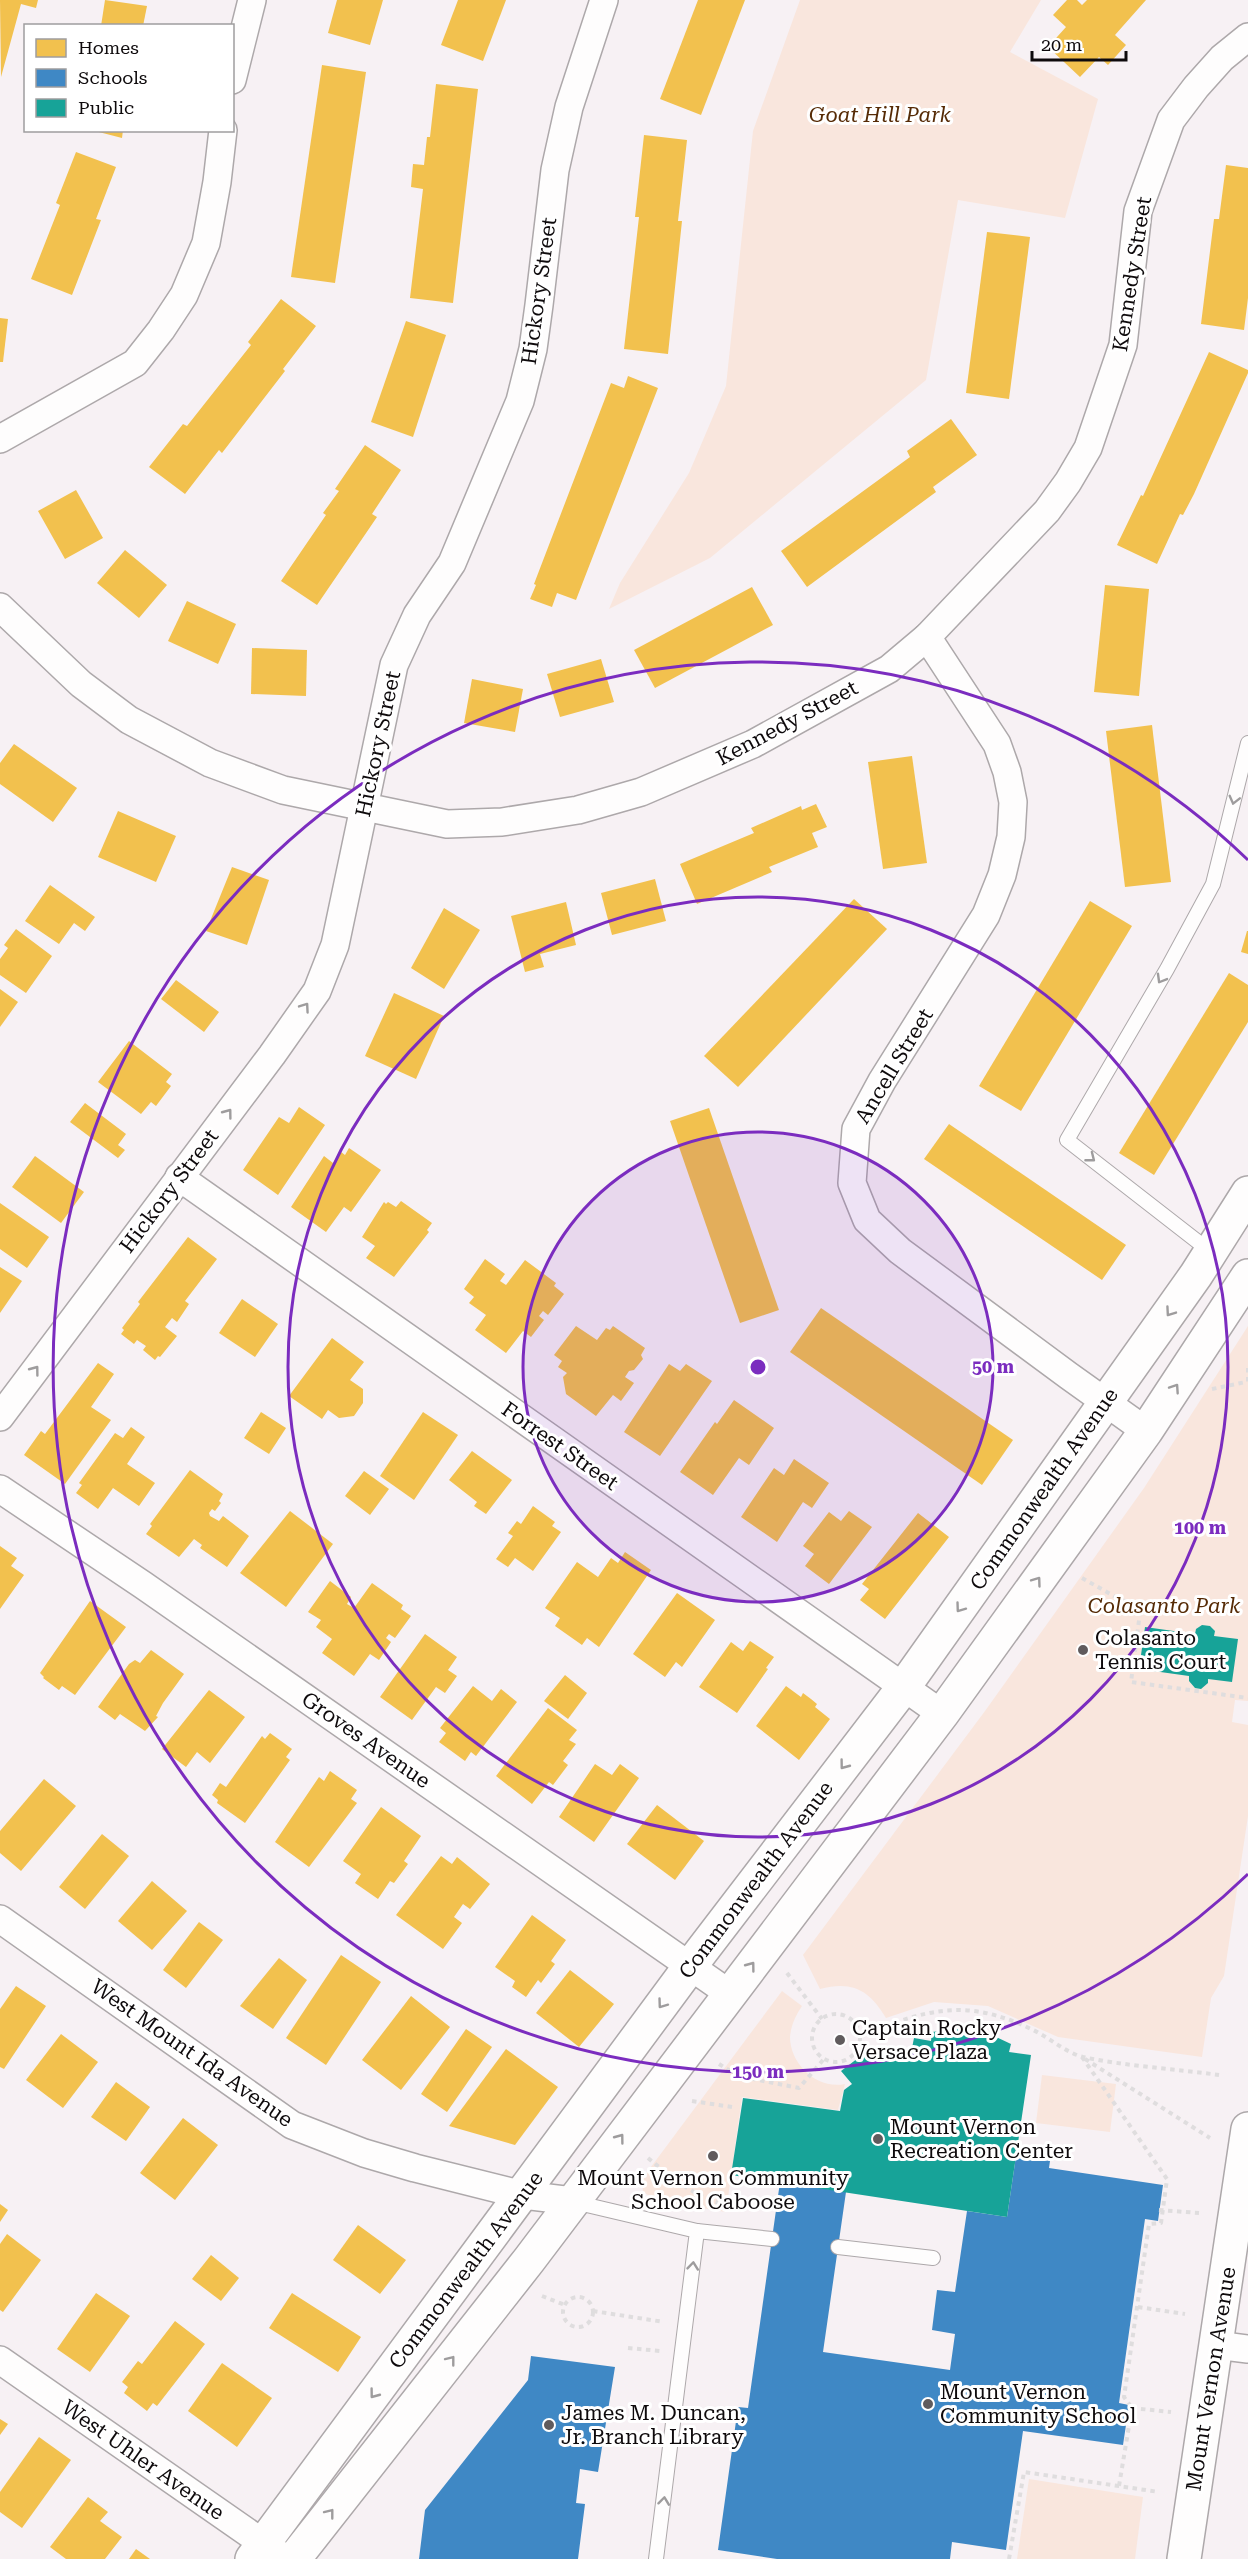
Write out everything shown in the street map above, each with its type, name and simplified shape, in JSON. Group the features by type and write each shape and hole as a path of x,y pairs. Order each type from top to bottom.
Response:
{"street":[{"path":"234,72 252,0"},
{"name":"Hickory Street","path":"0,1417 272,1055 317,991 335,945 366,808 394,665 417,615 452,563 520,401 539,305 555,170 569,107 604,0"},
{"name":"Kennedy Street","path":"0,607 81,684 129,720 210,763 282,790 447,825 502,822 578,810 641,792 753,744 889,669 927,637 1047,511 1088,448 1123,345 1138,211 1171,120 1222,58 1248,37"},
{"path":"0,439 135,363 161,330 184,295 206,243 223,132"},
{"name":"Ancell Street","path":"927,637 997,744 1007,772 1013,802 1011,837 1002,875 986,915 882,1081 856,1130 852,1183 867,1220 900,1251 1146,1431"},
{"name":"Forrest Street","path":"179,1177 942,1714"},
{"name":"Commonwealth Avenue","path":"267,2554 523,2195 691,1965 903,1688 1106,1403 1203,1263 1248,1193"},
{"path":"1203,1263 1241,1288"},
{"name":"Commonwealth Avenue","path":"294,2559 529,2260 942,1714 1146,1431 1241,1288"},
{"name":"Groves Avenue","path":"0,1490 143,1585 730,1994"},
{"name":"West Mount Ida Avenue","path":"0,1919 292,2125 364,2153 415,2168 523,2195 573,2201"},
{"name":"Mount Vernon Avenue","path":"1184,2559 1232,2347 1248,2129"},
{"name":"West Uhler Avenue","path":"0,2360 267,2554"}],"lane":[{"path":"1203,1263 1067,1140 1214,884 1248,743"},
{"path":"573,2201 697,2231 772,2239"},
{"path":"656,2559 697,2231"},
{"path":"838,2247 933,2258"}],"path":[{"path":"1208,1389 1247,1384 1248,1368"},
{"path":"1082,1578 1121,1600 1141,1605 1131,1682 1248,1698"},
{"path":"787,1973 822,2019"},
{"path":"861,2035 931,2011 969,2009 999,2015 1034,2030 1082,2057 1210,2138"},
{"path":"833,2014 845,2015 857,2024 861,2035 859,2047 850,2056 836,2063 823,2060 814,2051 813,2036 813,2030 822,2019 833,2014"},
{"path":"850,2056 854,2061"},
{"path":"1082,2057 1219,2075"},
{"path":"1082,2057 1167,2180 1161,2223 1149,2224 1124,2397 1132,2408 1119,2486"},
{"path":"719,2064 738,2076 799,2088 823,2060"},
{"path":"692,2101 732,2107"},
{"path":"648,2158 685,2188 700,2197 719,2203"},
{"path":"1161,2210 1199,2214"},
{"path":"542,2296 565,2305"},
{"path":"572,2298 582,2298 590,2303 593,2311 587,2324 573,2326 566,2320 565,2305 572,2298"},
{"path":"1138,2307 1185,2314"},
{"path":"593,2311 666,2322"},
{"path":"628,2348 665,2352"},
{"path":"1132,2408 1171,2412"},
{"path":"1009,2559 1024,2472 1159,2492"}],"green space":[{"name":"Goat Hill Park","path":"800,0 1041,0 1010,52 1098,99 1065,218 958,200 926,380 710,558 609,609 620,583 689,473 726,386 753,131"},
{"name":"Colasanto Park","path":"1248,1326 1248,1701 1235,1700 1232,1722 1248,1725 1248,1816 1224,1976 1211,1998 1202,2057 1058,2037 988,2006 934,2002 886,2018 874,2001 859,1990 842,1986 820,1989 803,1955 985,1711 1144,1488"},
{"path":"782,1991 802,2006 794,2020 790,2037 791,2047 800,2065 815,2079 835,2085 845,2084 838,2110 742,2097 726,2212 656,2200 643,2192 642,2179"},
{"path":"1042,2075 1116,2084 1110,2132 1036,2123"},
{"path":"1029,2479 1143,2497 1135,2559 1017,2559"}],"building: Homes":[{"path":"0,0 38,0 36,8 21,4 1,77"},
{"path":"105,0 147,6 143,24 101,24"},
{"path":"337,0 383,0 370,45 328,33"},
{"path":"458,0 506,0 483,61 441,45"},
{"path":"698,0 745,0 701,115 660,99"},
{"path":"1067,0 1077,0 1082,5 1087,0 1146,0 1115,35 1126,45 1108,65 1099,57 1080,77 1048,47 1066,27 1053,15"},
{"path":"322,65 366,72 335,283 291,277"},
{"path":"436,84 478,89 453,303 410,298 423,189 411,187 413,164 424,165 427,137 430,137"},
{"path":"99,132 123,132 122,138"},
{"path":"644,135 687,140 678,221 682,221 668,354 624,349 639,217 635,217"},
{"path":"76,152 116,167 96,219 101,220 72,295 31,279 60,205 56,203"},
{"path":"1226,165 1248,168 1248,298 1244,330 1201,324 1214,219 1219,219"},
{"path":"987,232 1030,237 1009,399 966,393"},
{"path":"281,299 316,326 283,369 285,371 222,453 219,450 185,494 149,467 183,424 187,426 251,345 248,342"},
{"path":"0,318 8,319 3,362 0,362"},
{"path":"406,321 446,335 413,437 371,422"},
{"path":"1209,352 1248,370 1248,373 1194,494 1183,515 1180,514 1157,564 1117,545 1141,495 1143,496"},
{"path":"628,376 658,388 576,600 557,593 552,607 530,599 611,383 624,388"},
{"path":"951,419 977,455 933,487 936,492 807,587 781,551 910,457 907,451"},
{"path":"365,445 401,470 372,514 377,517 317,605 281,581 326,515 323,513 339,491 335,489"},
{"path":"76,490 103,538 65,559 38,511"},
{"path":"125,550 167,585 139,618 97,583"},
{"path":"1105,585 1149,589 1139,696 1094,692"},
{"path":"752,587 773,625 655,688 634,650"},
{"path":"187,601 236,624 218,664 168,641"},
{"path":"252,648 307,650 306,696 251,694"},
{"path":"601,659 614,702 560,717 547,674"},
{"path":"472,679 523,689 515,732 464,723"},
{"path":"1152,725 1171,882 1125,887 1106,731"},
{"path":"14,744 77,788 53,822 0,784 0,763"},
{"path":"912,756 927,863 883,869 868,762"},
{"path":"816,804 827,827 812,833 818,847 769,867 772,872 697,904 680,864 754,833 751,828 801,806 802,810"},
{"path":"118,811 176,836 156,882 98,857"},
{"path":"232,867 269,880 247,945 206,931"},
{"path":"655,879 666,921 612,935 601,893"},
{"path":"50,885 95,917 85,931 74,923 59,944 25,921"},
{"path":"854,899 887,929 738,1087 704,1056"},
{"path":"1090,901 1132,926 1021,1111 979,1086"},
{"path":"566,902 576,945 540,954 544,967 525,972 511,916"},
{"path":"444,908 480,930 444,989 411,968"},
{"path":"16,929 52,956 26,993 0,975 0,959 8,948 4,945"},
{"path":"1248,931 1248,954 1241,952"},
{"path":"1229,973 1248,985 1248,1022 1154,1175 1119,1153"},
{"path":"176,980 219,1012 204,1032 161,999"},
{"path":"0,989 18,1002 0,1027"},
{"path":"394,993 444,1016 416,1079 365,1056"},
{"path":"129,1041 172,1074 166,1082 171,1086 156,1106 151,1102 141,1114 98,1082"},
{"path":"85,1103 126,1134 118,1145 125,1150 118,1158 70,1122"},
{"path":"299,1107 325,1125 278,1195 243,1170 279,1117 289,1123"},
{"path":"709,1108 779,1310 740,1323 670,1121"},
{"path":"949,1124 1126,1245 1102,1280 924,1159"},
{"path":"349,1148 381,1170 351,1212 344,1207 326,1232 291,1207 324,1156 333,1163 341,1152 345,1155"},
{"path":"35,1156 84,1192 61,1223 12,1187"},
{"path":"401,1201 432,1223 427,1230 429,1232 394,1277 366,1258 375,1246 362,1237 384,1202 396,1207"},
{"path":"0,1203 49,1237 27,1268 0,1249"},
{"path":"188,1237 217,1259 185,1301 189,1304 177,1322 172,1318 165,1327 177,1336 155,1360 143,1350 146,1346 137,1340 134,1344 121,1334 124,1330 122,1328 140,1304 138,1302"},
{"path":"485,1259 505,1274 500,1281 506,1285 525,1260 556,1283 554,1286 564,1294 548,1315 543,1311 539,1316 544,1320 531,1337 523,1331 506,1353 475,1330 486,1315 469,1303 474,1297 464,1289"},
{"path":"0,1267 22,1281 0,1313"},
{"path":"242,1299 278,1324 255,1357 219,1333"},
{"path":"821,1308 1013,1440 982,1485 790,1352"},
{"path":"576,1326 597,1340 606,1328 610,1330 613,1326 645,1348 641,1355 643,1359 625,1377 634,1383 621,1401 613,1395 596,1416 566,1394 563,1377 567,1373 558,1367 562,1361 554,1355"},
{"path":"332,1338 364,1362 350,1380 363,1389 363,1403 354,1416 339,1418 328,1410 322,1419 289,1396"},
{"path":"98,1363 114,1374 91,1407 111,1420 65,1484 24,1455 41,1431 45,1434"},
{"path":"669,1364 680,1371 686,1364 712,1381 660,1456 624,1432"},
{"path":"734,1400 774,1428 749,1465 739,1458 713,1495 680,1472 715,1422 717,1424"},
{"path":"261,1412 286,1428 269,1454 244,1438"},
{"path":"423,1412 458,1435 414,1500 380,1476"},
{"path":"131,1427 145,1437 127,1464 155,1483 139,1506 113,1488 98,1509 76,1493 82,1485 79,1483 115,1433 123,1438"},
{"path":"472,1451 512,1480 486,1514 474,1506 477,1502 449,1480"},
{"path":"794,1459 829,1483 812,1508 803,1502 777,1542 741,1517 774,1468 784,1475"},
{"path":"190,1470 223,1494 219,1501 221,1503 215,1511 212,1509 210,1516 219,1521 223,1516 249,1536 227,1567 200,1548 202,1545 194,1539 179,1557 146,1534 152,1526 150,1524"},
{"path":"364,1471 389,1489 370,1515 345,1496"},
{"path":"533,1506 555,1522 552,1526 561,1532 533,1571 515,1558 508,1567 496,1559 513,1536 508,1533 517,1521 521,1524"},
{"path":"290,1511 333,1544 286,1607 240,1573"},
{"path":"849,1511 872,1527 829,1584 805,1566 814,1554 803,1546 829,1512 841,1521"},
{"path":"918,1513 949,1537 885,1619 860,1600 869,1589 862,1584"},
{"path":"0,1546 17,1558 11,1566 24,1575 0,1609"},
{"path":"625,1552 651,1570 599,1647 587,1638 582,1645 555,1626 560,1618 545,1608 577,1562 598,1577 611,1558 618,1563"},
{"path":"330,1581 351,1597 347,1604 354,1608 372,1583 403,1605 401,1609 411,1616 395,1638 389,1634 386,1638 391,1642 379,1660 370,1654 354,1676 322,1653 332,1639 316,1627 321,1620 308,1612"},
{"path":"677,1593 715,1620 682,1667 676,1662 665,1677 633,1654"},
{"path":"90,1601 126,1627 75,1695 62,1686 59,1690 40,1673"},
{"path":"425,1634 457,1657 448,1670 457,1676 445,1693 436,1687 412,1720 380,1697"},
{"path":"750,1641 774,1657 737,1713 699,1687 731,1642 743,1651"},
{"path":"151,1650 184,1674 163,1703 156,1716 158,1717 145,1731 120,1714 115,1720 98,1707 129,1664 135,1660 140,1663"},
{"path":"565,1675 587,1693 568,1719 544,1701"},
{"path":"473,1686 492,1701 501,1689 517,1702 476,1756 471,1752 465,1761 439,1742 446,1733 440,1728"},
{"path":"786,1686 801,1697 803,1693 830,1719 799,1760 756,1726"},
{"path":"209,1690 245,1717 210,1763 197,1752 186,1767 162,1749"},
{"path":"548,1708 577,1730 569,1740 576,1744 563,1761 568,1765 553,1785 549,1782 532,1804 496,1776"},
{"path":"270,1733 292,1749 286,1757 290,1760 245,1823 217,1803 218,1800 212,1795 220,1783 226,1787 262,1736 265,1739"},
{"path":"595,1764 612,1775 620,1764 639,1778 594,1842 559,1817"},
{"path":"330,1771 357,1790 351,1799 357,1803 309,1867 275,1842 319,1777 324,1781"},
{"path":"44,1779 76,1806 21,1871 0,1853 0,1831"},
{"path":"657,1805 704,1841 675,1880 627,1844"},
{"path":"381,1807 421,1836 404,1861 408,1864 394,1883 390,1881 378,1899 355,1883 361,1874 343,1861"},
{"path":"102,1834 129,1856 85,1909 59,1887"},
{"path":"441,1856 452,1864 457,1857 490,1884 470,1909 463,1904 454,1917 462,1923 443,1949 396,1915"},
{"path":"152,1881 187,1911 152,1950 118,1921"},
{"path":"532,1915 566,1940 551,1961 555,1964 541,1983 538,1980 526,1997 512,1987 515,1981 495,1967"},
{"path":"199,1922 223,1940 186,1988 163,1970"},
{"path":"341,1955 381,1982 326,2065 286,2038"},
{"path":"279,1958 307,1980 273,2029 240,2006"},
{"path":"570,1970 614,2004 579,2047 536,2013"},
{"path":"16,1986 46,2006 4,2069 0,2067 0,2009"},
{"path":"411,1996 450,2027 401,2090 362,2060"},
{"path":"466,2029 492,2047 447,2112 421,2094"},
{"path":"61,2034 98,2062 63,2108 26,2080"},
{"path":"506,2049 558,2087 515,2145 449,2126"},
{"path":"116,2082 150,2107 126,2141 91,2117"},
{"path":"183,2118 218,2145 175,2200 140,2173"},
{"path":"0,2204 8,2210 0,2222"},
{"path":"358,2225 406,2260 380,2294 333,2260"},
{"path":"7,2234 41,2260 3,2312 0,2310 0,2244"},
{"path":"211,2255 239,2278 221,2301 192,2279"},
{"path":"96,2293 130,2316 90,2372 57,2349"},
{"path":"292,2293 361,2337 338,2372 269,2328"},
{"path":"175,2321 205,2344 157,2406 153,2403 147,2411 124,2393 128,2387 122,2382 138,2361 142,2364"},
{"path":"222,2363 272,2398 237,2447 188,2411"},
{"path":"0,2419 8,2424 0,2435"},
{"path":"39,2437 71,2460 22,2528 0,2512 0,2492"},
{"path":"88,2497 108,2512 100,2521 122,2537 105,2559 66,2559 50,2547"},
{"path":"136,2549 150,2559 129,2559"}],"building: Schools":[{"path":"1016,2156 1050,2161 1049,2168 1163,2185 1158,2221 1145,2219 1119,2403 1129,2405 1123,2445 1023,2431 1006,2550 952,2542 950,2559 777,2559 718,2550 738,2407 748,2408 780,2182 846,2192 823,2352 950,2370 955,2334 932,2330 937,2290 955,2292 967,2211 1007,2217"},
{"name":"James M. Duncan, Jr. Branch Library","path":"531,2356 615,2367 598,2472 580,2469 576,2503 585,2504 578,2559 419,2559 425,2510 528,2380"}],"building: Public":[{"path":"1202,1625 1210,1626 1215,1631 1214,1636 1238,1639 1232,1682 1208,1679 1208,1683 1201,1689 1195,1688 1189,1681 1189,1676 1139,1669 1145,1627 1195,1634 1196,1629"},
{"name":"Mount Vernon Recreation Center","path":"955,2029 994,2036 1011,2044 1009,2052 1031,2055 1007,2217 731,2175 743,2098 840,2111 844,2090 852,2084 841,2071 870,2049 880,2061 888,2054 910,2058 914,2038 931,2041 932,2032"}],"place":[{"name":"Colasanto Tennis Court","path":"1083,1650"},
{"name":"Captain Rocky Versace Plaza","path":"840,2040"},
{"name":"Mount Vernon Recreation Center","path":"878,2139"},
{"name":"Mount Vernon Community School Caboose","path":"713,2156"},
{"name":"Mount Vernon Community School","path":"928,2404"},
{"name":"James M. Duncan, Jr. Branch Library","path":"549,2425"}]}
